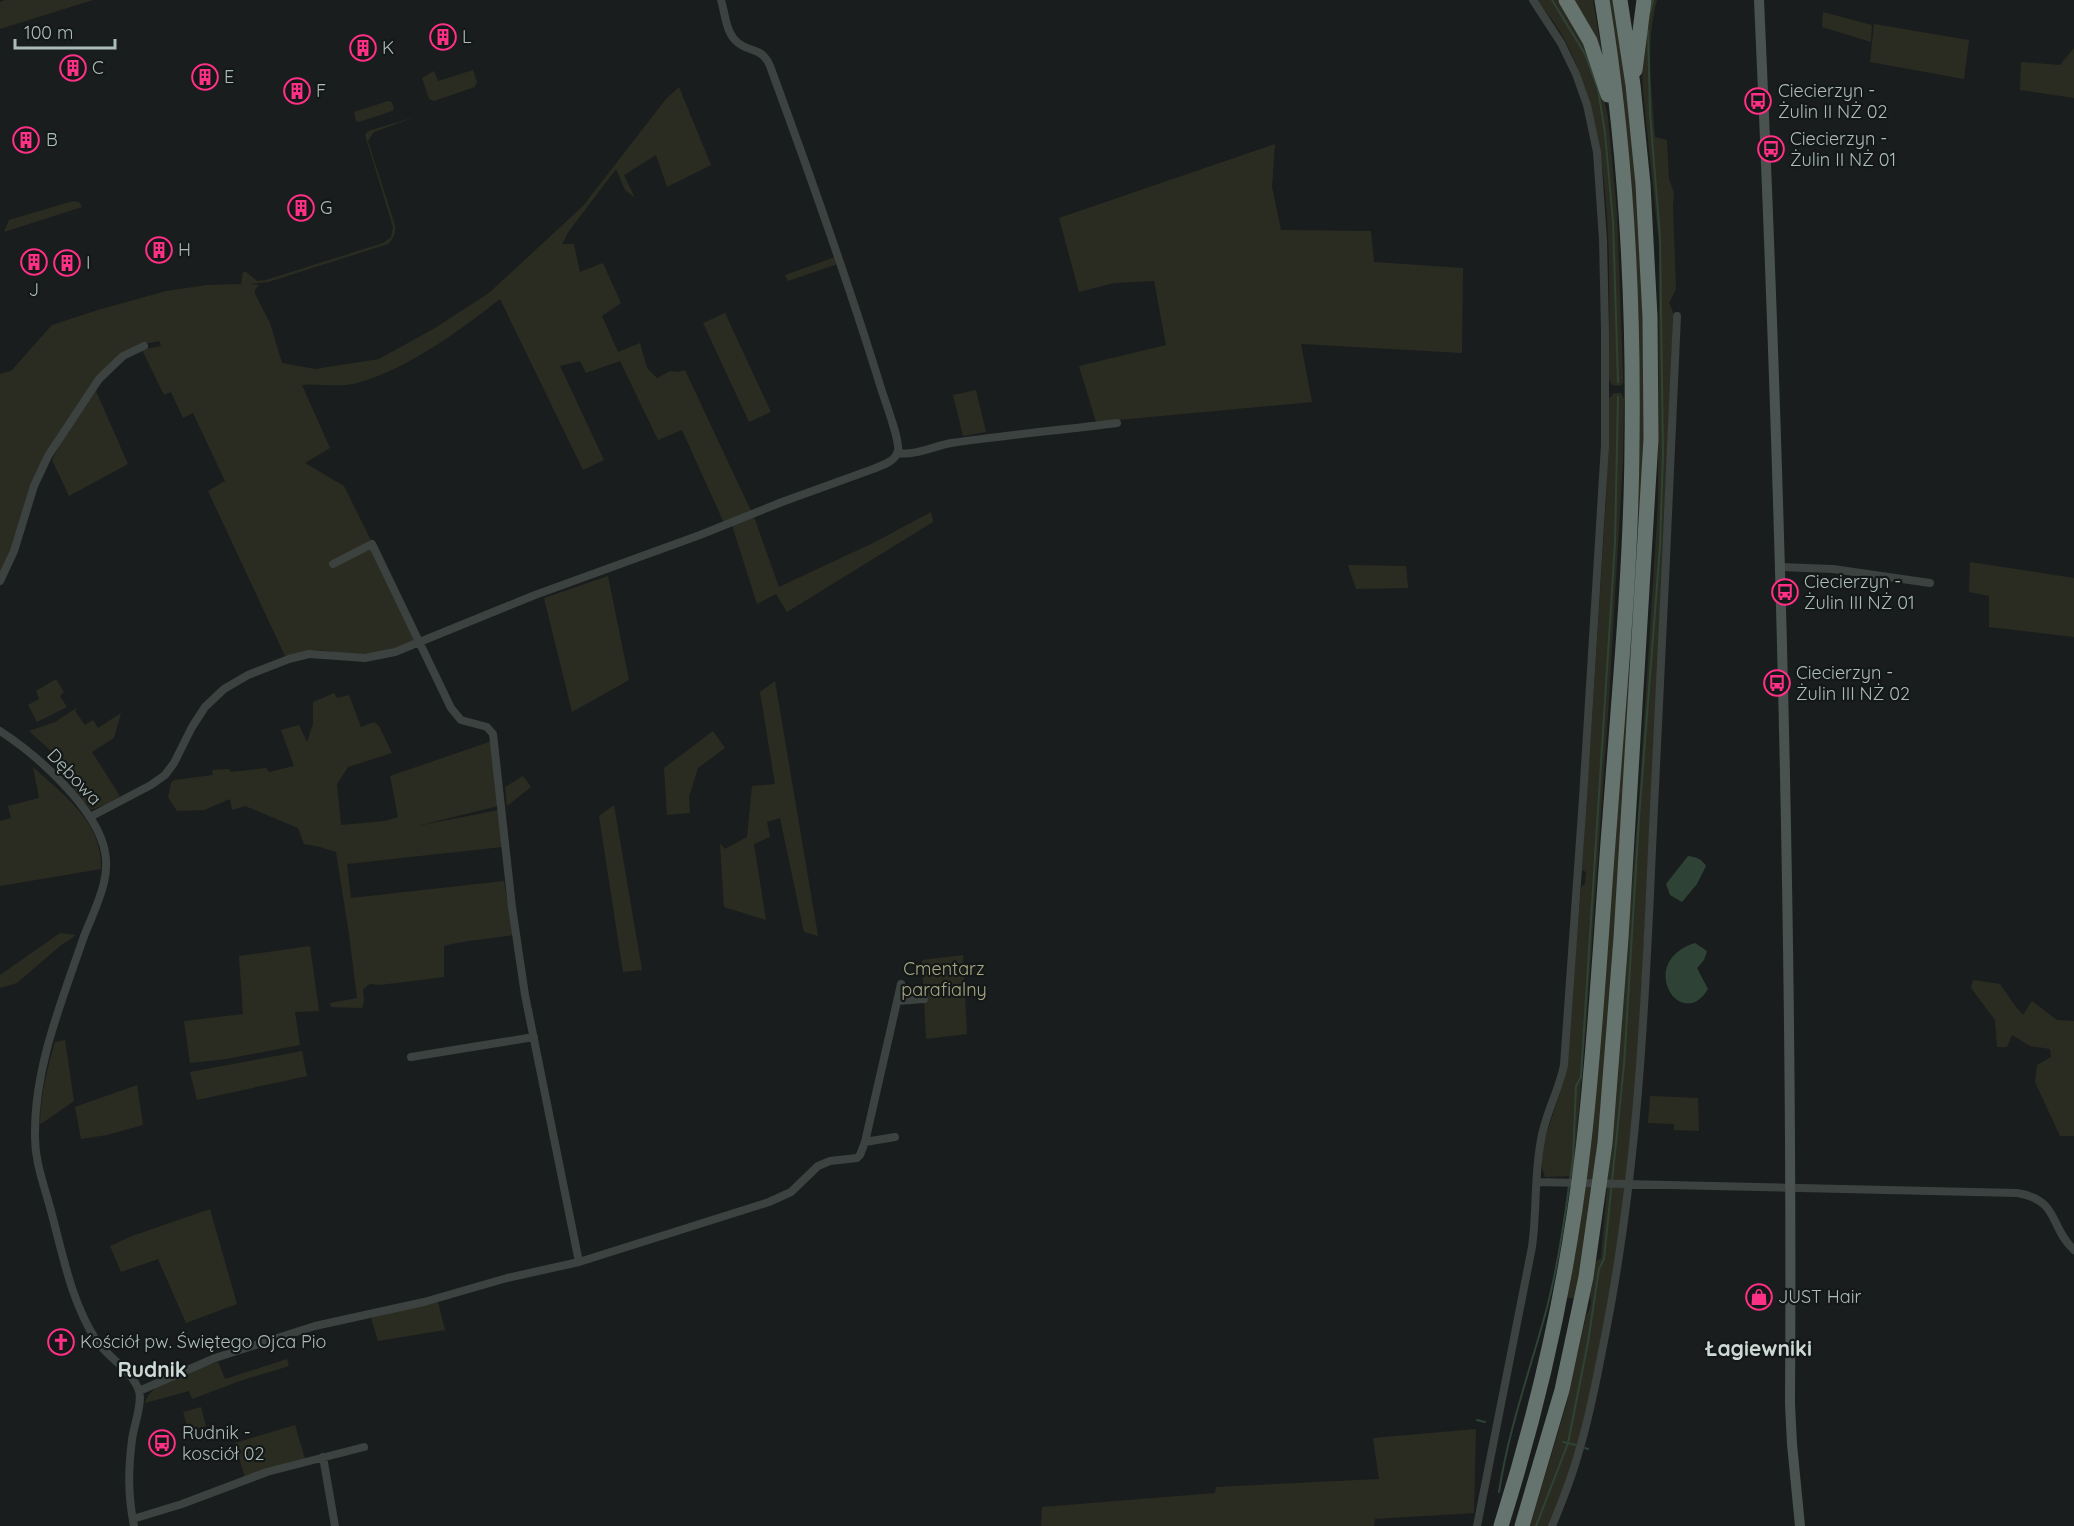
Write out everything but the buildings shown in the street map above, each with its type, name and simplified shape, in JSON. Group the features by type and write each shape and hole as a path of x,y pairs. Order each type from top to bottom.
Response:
{"highway":[{"path":"1566,0 1582,25 1593,49 1620,136"},
{"path":"1501,1526 1529,1430 1558,1309 1577,1192 1592,1063 1628,562 1632,449 1632,340 1628,230 1620,136 1602,0"},
{"path":"1522,1526 1562,1390 1586,1277 1601,1179 1612,1060 1651,439 1649,306 1643,184 1633,85 1620,0"},
{"path":"1633,85 1644,0"}],"street":[{"path":"90,817 165,775 177,759 202,711 231,684 283,661 303,655 323,653 369,658 395,652 535,595 700,536 782,502 873,469 890,461 897,453 896,435 852,296 770,66 760,52 741,45 730,33 721,0"},
{"path":"1477,1526 1532,1247 1538,1157 1542,1134 1559,1087 1565,1054 1601,515 1606,380 1602,207 1594,138 1587,105 1576,74 1556,35 1533,0"},
{"path":"1759,0 1772,269 1791,1103 1790,1404 1800,1526"},
{"path":"1551,1526 1580,1451 1597,1375 1621,1246 1638,1105 1659,684 1664,628 1677,316"},
{"path":"0,582 14,551 34,486 48,456 99,380 123,356 144,346"},
{"path":"897,453 906,454 939,445 1117,423"},
{"path":"333,564 372,544 438,683 456,715 467,723 488,727 494,737 512,907 534,1037 579,1262"},
{"path":"1779,567 1833,568 1930,583"},
{"name":"Dębowa","path":"0,731 36,758 90,817 101,837 106,861 101,891 41,1072 35,1120 36,1156 63,1259 81,1311 98,1343 131,1377 139,1391"},
{"path":"364,1447 258,1475 133,1523 128,1484 132,1440 140,1400 139,1391 215,1358 315,1326 418,1304 519,1275 579,1262 777,1199 791,1192 818,1166 830,1161 857,1158 865,1142 901,984"},
{"path":"898,1001 924,999"},
{"path":"411,1057 534,1037"},
{"path":"865,1142 895,1137"},
{"path":"1537,1182 2024,1194 2040,1201 2048,1208 2066,1242 2074,1250"},
{"path":"323,1457 335,1526"}],"green space":[{"path":"5,0 93,0 0,29 0,2"},
{"path":"1537,0 1560,0 1578,27 1601,85 1608,117 1617,212 1623,374 1623,383 1620,386 1612,385 1609,379 1609,247 1601,157 1592,113 1579,71 1561,33"},
{"path":"1571,0 1593,0 1602,54"},
{"path":"1609,0 1614,0 1638,203 1643,318 1644,462 1606,1098 1577,1299 1564,1297 1639,472 1640,392 1636,269"},
{"path":"1647,0 1657,0 1651,34 1651,85 1655,137 1667,140 1669,179 1674,193 1676,289 1669,303 1673,312 1668,469 1637,1077 1619,1243 1578,1450 1549,1526 1530,1526 1566,1406 1586,1316 1591,1304 1590,1297 1596,1261 1601,1258 1639,800 1658,504 1659,245 1643,92 1641,46"},
{"path":"1823,12 1872,25 1871,42 1822,27"},
{"path":"1874,24 1969,40 1964,79 1870,62"},
{"path":"2074,48 2074,98 2020,90 2021,62 2060,65"},
{"path":"473,70 477,82 475,87 434,101 429,99 422,78 434,71 438,81"},
{"path":"679,87 711,165 667,187 656,155 624,175 635,198 625,190 616,169 569,231 562,244 574,244 580,272 603,263 621,303 602,316 618,352 640,343 647,368 657,378 670,371 685,370 751,511 724,523 682,430 658,440 620,361 586,373 580,361 560,366 604,460 583,470 500,299 432,348 376,377 350,384 302,385 330,448 305,463 344,486 420,639 381,653 359,656 320,650 285,656 208,491 225,481 193,413 183,418 171,392 164,395 142,350 161,346 159,341 135,346 117,357 48,456 0,581 0,374 11,371 52,325 166,291 207,285 241,284 243,272 257,281 266,280 383,243 391,237 393,227 365,135 368,131 415,117 374,132 368,141 395,225 392,240 388,244 268,282 250,284 259,285 255,294 270,323 282,363 315,369 379,359 435,328 489,293 583,206 666,99"},
{"path":"388,101 392,102 394,109 392,111 356,121 354,112"},
{"path":"1275,144 1272,187 1281,230 1371,231 1374,262 1463,268 1462,353 1301,344 1312,402 1096,422 1079,366 1166,345 1154,281 1114,283 1079,292 1059,218"},
{"path":"73,201 79,202 82,207 4,232 9,220"},
{"path":"835,257 838,264 788,281 785,275"},
{"path":"725,313 771,412 749,422 703,323"},
{"path":"976,390 986,432 963,436 953,395"},
{"path":"96,391 128,464 69,496 52,460 63,439"},
{"path":"1614,393 1621,393 1624,399 1623,460 1586,1029 1573,1176 1545,1177 1541,1164 1544,1141 1565,1078 1581,887 1585,884 1586,872 1582,870 1606,500 1609,398"},
{"path":"931,512 933,522 787,612 776,594 757,604 732,525 754,517 779,587 875,542"},
{"path":"1970,562 2074,578 2074,637 1989,627 1989,596 1969,592"},
{"path":"1348,565 1406,566 1408,588 1356,589"},
{"path":"608,576 629,680 572,712 544,598"},
{"path":"56,679 64,692 60,696 67,707 37,722 28,705 39,699 36,691"},
{"path":"775,681 818,936 804,932 780,818 767,822 770,837 754,844 766,920 724,907 720,843 725,849 747,837 752,786 775,784 760,692"},
{"path":"334,693 337,698 349,695 361,727 374,722 379,726 392,753 348,767 337,784 341,825 385,821 398,817 390,776 492,741 498,806 417,826 499,810 502,847 347,864 351,898 504,881 513,935 444,946 444,977 380,985 370,984 363,989 362,1008 331,1007 330,1003 357,998 336,852 304,844 298,828 245,806 232,810 230,799 204,810 177,811 168,797 171,783 174,780 213,775 212,770 229,769 231,772 266,768 269,772 294,766 281,730 299,725 307,742 313,724 313,702"},
{"path":"78,707 75,711 85,725 93,720 98,728 121,713 114,738 92,752 120,796 91,810 73,788 79,780 29,731 55,722"},
{"path":"713,731 725,748 698,768 689,797 690,813 667,815 664,768"},
{"path":"33,767 69,800 89,824 100,852 101,869 0,886 0,821 11,818 8,806 39,798"},
{"path":"523,776 531,787 507,806 505,787"},
{"path":"614,805 642,970 623,972 599,816"},
{"path":"60,933 76,935 17,983 0,988 0,975"},
{"path":"310,946 319,1011 295,1012 300,1045 226,1059 190,1063 184,1021 243,1014 239,956"},
{"name":"Cmentarz parafialny","path":"963,955 967,1034 926,1039 922,960"},
{"path":"1973,980 2000,984 2023,1015 2032,1001 2057,1020 2074,1021 2074,1136 2060,1136 2035,1082 2037,1065 2051,1057 2050,1049 2030,1046 2012,1035 2007,1047 1997,1047 1995,1020 1971,988"},
{"path":"65,1040 74,1101 41,1124 43,1092 52,1052 55,1042"},
{"path":"302,1051 307,1076 197,1100 190,1072"},
{"path":"137,1085 143,1125 107,1135 81,1139 75,1107"},
{"path":"1650,1096 1698,1098 1699,1131 1674,1130 1674,1124 1648,1123"},
{"path":"210,1209 237,1304 186,1323 158,1259 121,1272 110,1246"},
{"path":"438,1302 445,1330 378,1341 371,1318"},
{"path":"287,1359 289,1366 192,1399 189,1391 145,1403 149,1395 165,1382 218,1362 225,1379"},
{"path":"201,1407 206,1426 189,1432 183,1412"},
{"path":"295,1425 305,1459 245,1478 235,1443"},
{"path":"1476,1429 1474,1513 1375,1519 1374,1526 1041,1526 1042,1507 1215,1493 1216,1487 1379,1479 1373,1438"}],"shaded area":[{"path":"1688,856 1698,859 1706,866 1697,884 1682,902 1670,895 1666,884"},
{"path":"1695,943 1707,951 1704,960 1697,968 1708,989 1697,1001 1686,1003 1676,999 1669,990 1666,978 1668,965 1677,952"}],"waterway":[{"path":"1552,0 1585,54 1598,89 1605,133 1613,221 1618,382"},
{"path":"1650,12 1653,0"},
{"path":"1536,1526 1568,1443 1588,1342 1599,1269 1604,1259 1624,1065 1639,818 1660,547 1663,453 1660,237 1650,113 1648,30"},
{"path":"1570,1180 1576,1086 1581,1077 1615,543 1618,397"},
{"path":"1499,1492 1513,1427 1552,1289 1569,1186"},
{"path":"1477,1420 1485,1422"},
{"path":"1563,1442 1576,1445"}],"place":[{"name":"L","path":"443,37"},
{"name":"K","path":"363,48"},
{"name":"C","path":"73,68"},
{"name":"E","path":"205,77"},
{"name":"F","path":"297,91"},
{"name":"Ciecierzyn - Żulin II NŻ 02","path":"1758,101"},
{"name":"B","path":"26,140"},
{"name":"Ciecierzyn - Żulin II NŻ 01","path":"1771,149"},
{"name":"G","path":"301,208"},
{"name":"H","path":"159,250"},
{"name":"J","path":"34,262"},
{"name":"I","path":"67,263"},
{"name":"Ciecierzyn - Żulin III NŻ 01","path":"1785,592"},
{"name":"Ciecierzyn - Żulin III NŻ 02","path":"1777,683"},
{"name":"JUST Hair","path":"1759,1297"},
{"name":"Kościół pw. Świętego Ojca Pio","path":"61,1342"},
{"name":"Rudnik - kosciół 02","path":"162,1443"}],"district":[{"name":"Łagiewniki","path":"1758,1349"},
{"name":"Rudnik","path":"152,1370"}]}
